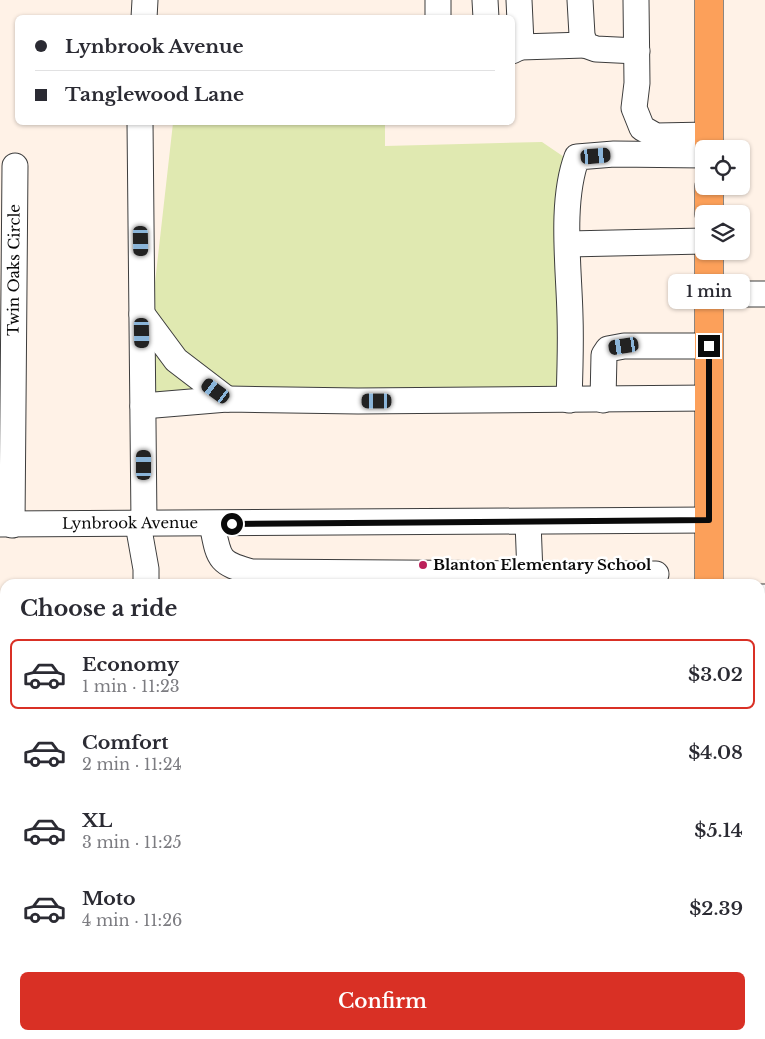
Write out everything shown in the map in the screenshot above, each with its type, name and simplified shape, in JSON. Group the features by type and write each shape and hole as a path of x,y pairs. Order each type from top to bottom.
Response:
{"main road":[{"path":"707,140 709,0"},
{"path":"709,260 709,579"}],"street":[{"path":"144,15 145,0"},
{"path":"438,0 438,15"},
{"path":"484,0 486,15"},
{"path":"519,0 516,49 585,45 596,49 636,51"},
{"path":"580,0 582,35 585,45"},
{"path":"636,0 637,83 634,108 642,128 656,136 695,144"},
{"path":"140,125 143,406 141,524 146,579"},
{"path":"569,400 571,326 567,214 572,171 577,157 695,147"},
{"name":"Twin Oaks Circle","path":"6,524 15,166"},
{"path":"568,244 695,241"},
{"path":"709,294 765,294"},
{"path":"142,314 176,360 227,399"},
{"path":"603,400 604,355 608,348 624,346 709,346"},
{"path":"143,406 227,399 603,400 709,398"},
{"name":"Lynbrook Avenue","path":"6,524 709,520"},
{"path":"528,522 530,579"},
{"path":"212,524 218,554 230,566 252,572 530,579 656,574"}],"green space":[{"path":"173,125 385,125 385,146 542,142 567,159 567,398 142,398"}],"place":[{"name":"Blanton Elementary School","path":"423,565"}],"route":[{"path":"232,524 709,520 709,346"}]}
